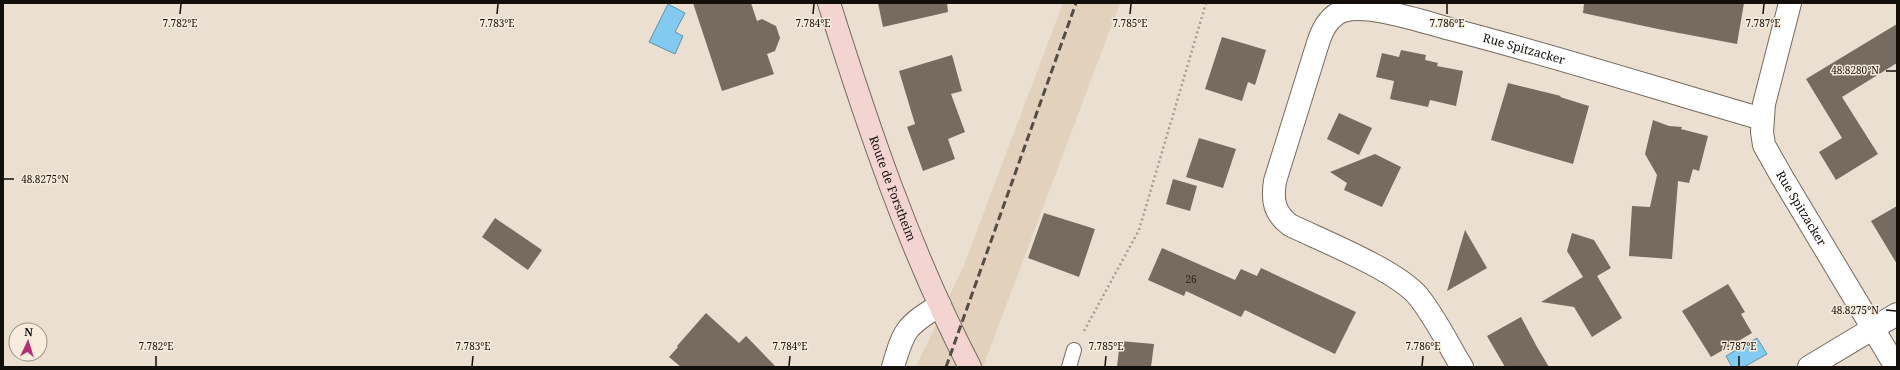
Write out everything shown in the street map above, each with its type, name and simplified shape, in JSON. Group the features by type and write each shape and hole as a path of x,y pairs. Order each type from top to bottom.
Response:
{"street":[{"name":"Route de Forstheim","path":"829,3 899,204 940,305 970,367"},
{"path":"1762,119 1777,47 1790,3"},
{"name":"Rue Spitzacker","path":"1462,367 1425,306 1410,288 1376,267 1290,224 1282,219 1274,204 1275,181 1318,43 1326,24 1334,16 1343,12 1364,10 1393,14 1509,44 1762,119 1762,132 1768,155 1896,367"},
{"path":"893,367 903,336 908,328 940,305"},
{"path":"1809,367 1897,314"}],"lane":[{"path":"1069,367 1074,350"}],"path":[{"path":"1074,350 1139,230 1206,3"}],"shaded area":[{"path":"1063,3 1120,3 983,367 916,367 964,265"}],"water":[{"path":"668,4 685,13 675,32 683,36 675,54 649,42"},
{"path":"1757,338 1767,354 1744,367 1732,367 1726,356"}],"building":[{"path":"693,3 751,3 757,21 762,19 776,26 780,38 775,51 767,54 774,74 722,91"},
{"path":"878,3 947,3 948,12 883,27"},
{"path":"1584,3 1744,3 1737,44 1583,13"},
{"path":"1897,24 1897,63 1842,97 1878,154 1836,180 1819,152 1842,138 1806,79"},
{"path":"1222,37 1266,50 1255,85 1248,82 1242,101 1205,89"},
{"path":"1401,50 1426,55 1425,60 1438,63 1437,66 1463,71 1456,106 1430,100 1428,107 1390,99 1394,81 1376,77 1382,53 1399,57"},
{"path":"952,55 962,91 951,94 965,132 948,139 955,159 923,171 907,127 915,124 899,71"},
{"path":"1508,83 1561,96 1560,97 1589,106 1573,164 1491,140"},
{"path":"1339,113 1372,128 1359,155 1327,139"},
{"path":"1653,120 1669,126 1682,127 1681,129 1708,136 1699,171 1693,169 1689,183 1678,181 1672,259 1629,256 1632,206 1650,207 1657,175 1645,154"},
{"path":"1199,138 1236,149 1223,188 1186,177"},
{"path":"1375,154 1401,167 1382,207 1344,190 1347,183 1330,172"},
{"path":"1173,179 1197,186 1190,211 1166,204"},
{"path":"1897,206 1897,264 1871,221"},
{"path":"1044,213 1095,229 1079,277 1028,258"},
{"path":"495,218 542,250 528,270 482,237"},
{"path":"1465,230 1487,268 1447,291"},
{"path":"1572,233 1594,240 1611,268 1597,276 1622,318 1592,337 1574,307 1541,302 1583,277 1567,251"},
{"path":"1162,248 1235,280 1241,269 1257,276 1261,268 1356,312 1335,354 1245,310 1241,317 1186,291 1184,296 1148,280"},
{"path":"1728,284 1745,312 1741,314 1752,333 1711,357 1682,311"},
{"path":"706,313 739,343 746,336 776,367 681,367 669,357"},
{"path":"1521,317 1549,367 1505,367 1487,336"},
{"path":"1120,341 1154,344 1151,367 1117,367"}],"railway":[{"path":"946,367 1076,3"}]}
